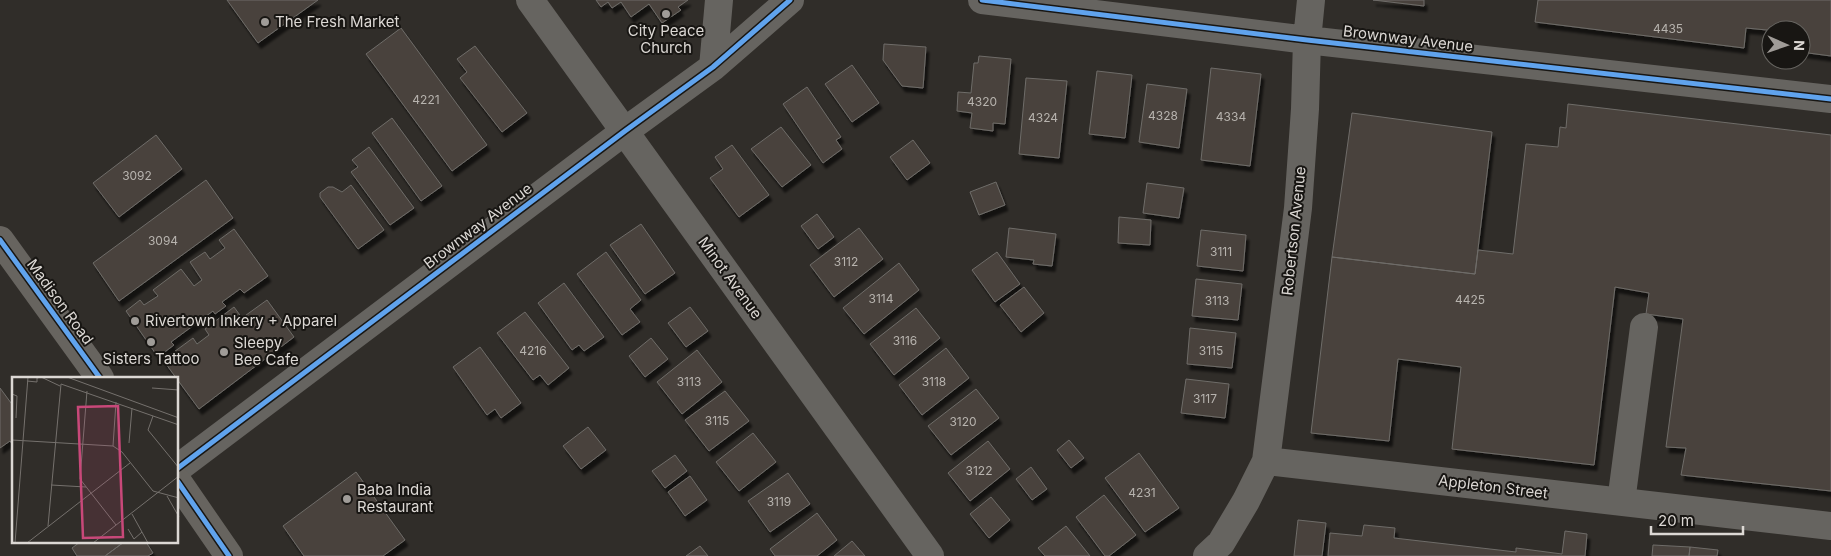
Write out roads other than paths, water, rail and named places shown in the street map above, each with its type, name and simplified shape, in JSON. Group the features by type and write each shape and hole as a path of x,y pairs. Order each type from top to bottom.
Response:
{"main road":[{"name":"Madison Road","path":"0,240 99,377"},
{"path":"179,483 229,556"}],"street":[{"name":"Minot Avenue","path":"530,0 930,556"},
{"path":"713,67 719,0"},
{"name":"Brownway Avenue","path":"179,467 625,131 713,67 790,0"},
{"name":"Brownway Avenue","path":"982,0 1307,40 1831,99"},
{"name":"Robertson Avenue","path":"1266,461 1298,208 1311,0"},
{"path":"1621,502 1644,327"},
{"path":"1207,556 1221,543 1246,501 1266,461"},
{"name":"Appleton Street","path":"1266,461 1831,526"}],"place":[{"name":"City Peace Church","path":"666,14"},
{"name":"The Fresh Market","path":"265,22"},
{"name":"Rivertown Inkery + Apparel","path":"135,321"},
{"name":"Sisters Tattoo","path":"151,342"},
{"name":"Sleepy Bee Cafe","path":"224,352"},
{"name":"Baba India Restaurant","path":"347,499"}]}
